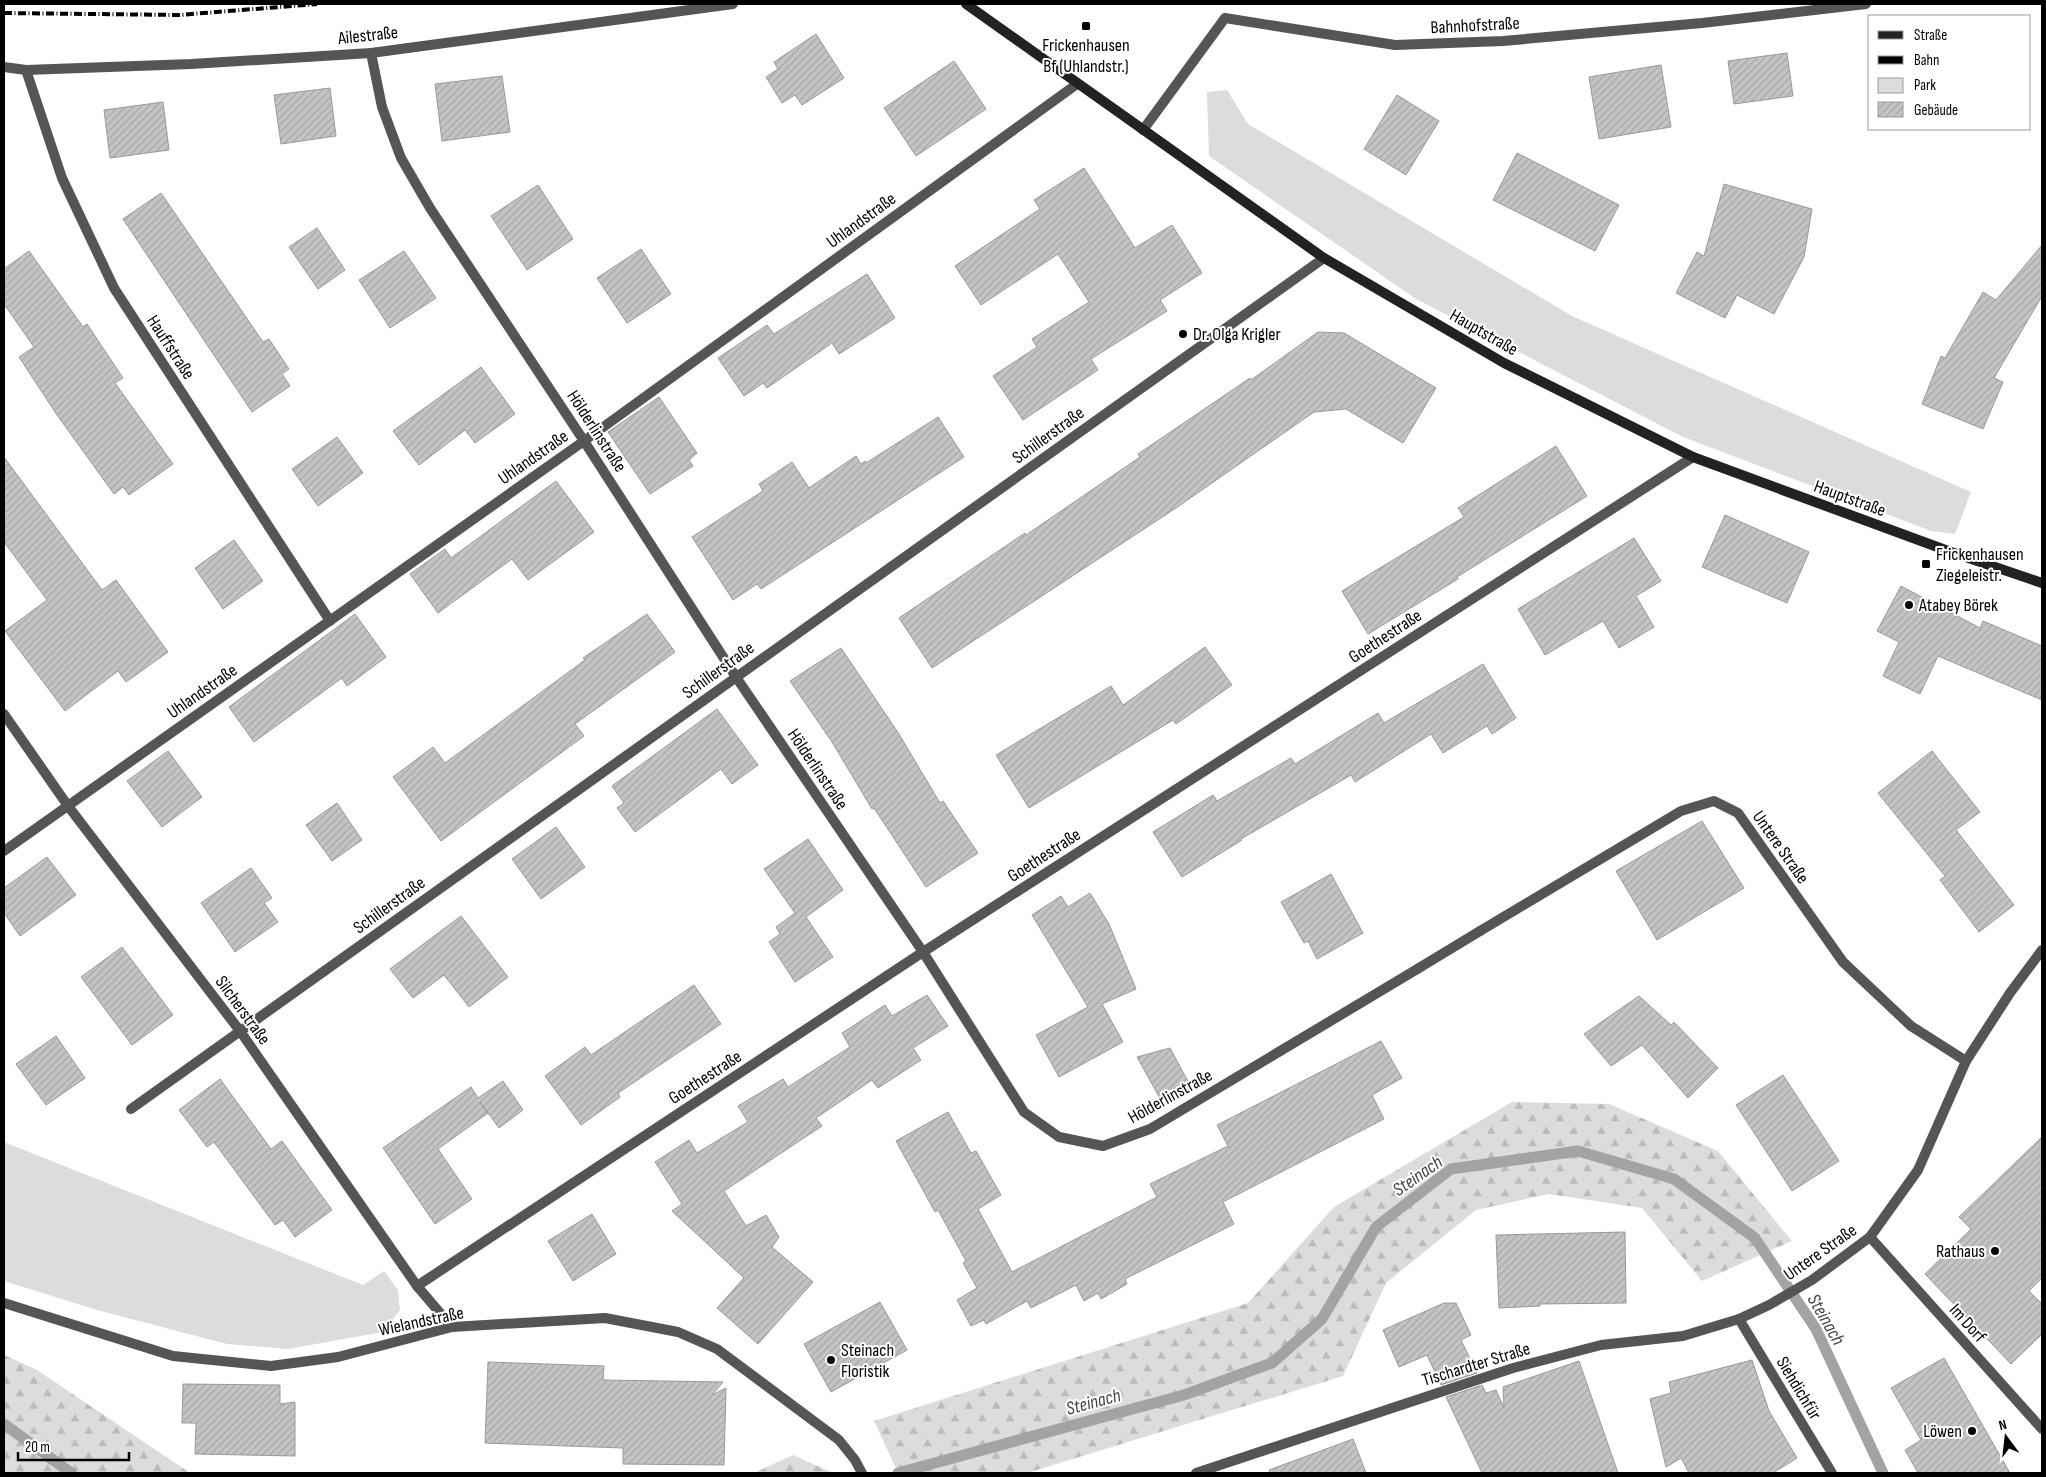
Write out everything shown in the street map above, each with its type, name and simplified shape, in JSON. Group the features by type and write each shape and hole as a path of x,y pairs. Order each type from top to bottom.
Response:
{"main road":[{"name":"Hauptstraße","path":"966,4 1324,258 1504,363 1693,458 2042,583"}],"street":[{"name":"Ailestraße","path":"4,67 26,70 191,64 370,53 733,4"},
{"name":"Bahnhofstraße","path":"1143,130 1225,18 1395,45 1513,40 1702,23 1866,4"},
{"name":"Hölderlinstraße","path":"370,53 382,107 401,158 430,208 584,441 736,677 923,952 1024,1112 1059,1137 1103,1146 1150,1129 1419,968"},
{"name":"Hauffstraße","path":"26,70 62,178 114,288 330,621"},
{"name":"Uhlandstraße","path":"4,851 584,441 1077,84"},
{"name":"Schillerstraße","path":"131,1109 1324,258"},
{"name":"Goethestraße","path":"417,1286 923,952 1693,458"},
{"name":"Silcherstraße","path":"4,714 68,806 240,1032 417,1286 452,1327"},
{"name":"Untere Straße","path":"1419,968 1681,811 1714,801 1738,813 1843,962 1911,1026 1966,1060"},
{"name":"Untere Straße","path":"1769,1306 1812,1280 1870,1237 1918,1170 1966,1060 2010,993 2042,950"},
{"name":"Im Dorf","path":"1870,1237 2042,1429"},
{"name":"Wielandstraße","path":"4,1304 173,1356 270,1366 338,1357 452,1327 604,1318 678,1332 717,1349 839,1440 855,1460 862,1473"},
{"name":"Tischardter Straße","path":"1196,1473 1513,1368 1601,1345 1683,1336 1739,1319 1769,1306"},
{"name":"Siehdichfür","path":"1739,1319 1832,1473"}],"green space":[{"path":"1227,90 1248,124 1572,316 1971,492 1955,534 1931,531 1683,437 1416,299 1209,156 1207,92"},
{"path":"1512,1102 1609,1104 1718,1151 1792,1241 1702,1281 1642,1208 1549,1194 1476,1210 1386,1283 1343,1376 1027,1473 898,1473 874,1421 1248,1303 1334,1207"},
{"path":"4,1142 363,1285 384,1271 398,1290 400,1310 383,1332 288,1349 227,1344 97,1310 4,1281"},
{"path":"4,1355 37,1370 190,1473 4,1473"},
{"path":"793,1455 833,1473 754,1473"}],"building":[{"path":"816,34 844,78 802,105 795,95 782,103 766,77 778,69 774,62"},
{"path":"1787,53 1793,96 1734,104 1728,61"},
{"path":"954,61 986,109 916,156 884,108"},
{"path":"1661,65 1671,127 1599,139 1589,77"},
{"path":"502,76 510,132 442,141 435,84"},
{"path":"330,88 336,136 281,144 274,95"},
{"path":"1397,95 1439,121 1406,175 1364,149"},
{"path":"163,102 169,150 110,158 104,110"},
{"path":"1517,153 1619,205 1595,251 1493,200"},
{"path":"1084,168 1135,248 1172,225 1202,273 1160,300 1167,311 1091,359 1098,370 1023,420 993,376 1037,347 1032,339 1089,302 1058,254 981,305 955,266 1040,209 1034,200"},
{"path":"1724,184 1812,209 1804,257 1774,314 1737,295 1725,318 1676,293 1697,252 1704,256"},
{"path":"538,185 573,239 527,270 491,216"},
{"path":"161,193 263,342 269,339 289,369 282,374 290,386 252,412 123,219"},
{"path":"317,228 345,270 318,289 289,247"},
{"path":"2042,245 2042,296 1994,378 2003,382 1983,429 1922,404 1941,356 1945,358 1983,292 1996,300"},
{"path":"641,249 671,294 627,323 597,278"},
{"path":"29,251 83,327 87,324 123,378 115,383 173,464 129,495 123,487 114,494 57,415 19,357 34,347 4,304 4,269"},
{"path":"404,251 436,298 390,328 359,280"},
{"path":"867,274 895,318 839,354 832,343 767,388 763,383 744,396 718,358 767,325 774,334"},
{"path":"1318,332 1344,333 1436,388 1403,443 1346,409 1314,412 1176,508 932,668 899,618 1025,533 1026,535 1140,457 1138,454 1250,378 1251,380"},
{"path":"481,367 515,414 475,443 465,430 419,465 393,431"},
{"path":"659,397 697,453 689,460 693,466 650,494 608,432"},
{"path":"938,417 964,457 761,589 757,584 733,600 692,537 763,491 759,484 792,462 809,488 856,456 861,464 865,461 866,463"},
{"path":"337,437 363,473 318,506 292,469"},
{"path":"1556,446 1587,496 1368,634 1342,591 1464,517 1458,508"},
{"path":"4,457 102,590 116,580 168,652 126,682 118,671 65,711 5,631 47,600 4,542"},
{"path":"556,481 594,532 528,580 512,559 438,613 410,574 445,549 451,558"},
{"path":"1725,515 1809,552 1787,603 1702,567"},
{"path":"1634,538 1661,581 1636,596 1654,627 1619,648 1603,621 1545,655 1518,609"},
{"path":"234,540 263,581 223,609 195,568"},
{"path":"1901,586 1980,628 1983,621 2042,646 2042,700 1938,656 1920,694 1883,676 1899,642 1877,631"},
{"path":"355,614 386,657 347,686 342,678 254,742 229,707"},
{"path":"647,614 675,652 575,724 584,736 441,841 393,777 433,747 445,763 585,660 583,658"},
{"path":"1205,647 1232,685 1176,724 1173,720 1029,808 996,755 1111,686 1123,705"},
{"path":"841,648 899,734 940,803 943,801 978,853 926,887 874,808 872,809 832,742 790,681"},
{"path":"1483,664 1516,718 1492,734 1487,726 1443,753 1431,734 1355,782 1351,775 1241,839 1182,877 1153,832 1213,795 1217,801 1291,758 1295,764 1378,713 1384,723"},
{"path":"717,709 758,765 732,784 721,769 635,832 617,808 624,803 612,786"},
{"path":"168,751 202,797 162,827 127,781"},
{"path":"1932,751 1980,812 1956,830 2014,905 1979,932 1940,880 1945,876 1878,793"},
{"path":"337,803 362,840 332,861 306,825"},
{"path":"1702,821 1744,888 1657,940 1616,871"},
{"path":"556,827 585,867 541,899 512,859"},
{"path":"808,839 843,890 806,917 833,957 795,982 769,942 780,934 776,927 795,913 764,869"},
{"path":"47,857 76,895 20,936 4,913 4,888"},
{"path":"251,868 272,898 264,903 278,922 235,952 201,903"},
{"path":"1331,874 1363,933 1317,959 1308,941 1304,943 1281,902"},
{"path":"1090,893 1109,924 1136,989 1102,1004 1123,1042 1059,1077 1036,1035 1088,1007 1032,915 1061,896 1068,907"},
{"path":"461,916 508,977 469,1007 444,975 413,998 390,969"},
{"path":"122,947 173,1015 132,1045 81,977"},
{"path":"694,985 721,1024 618,1093 620,1097 581,1125 545,1076 585,1047 591,1055"},
{"path":"927,995 948,1026 913,1048 921,1060 878,1088 872,1080 816,1118 822,1126 724,1191 746,1226 766,1215 779,1237 772,1247 813,1282 758,1344 717,1308 744,1278 672,1211 682,1204 655,1162 689,1140 697,1153 748,1122 738,1106 783,1079 788,1087 850,1047 842,1033 885,1005 892,1016"},
{"path":"1639,996 1671,1025 1674,1022 1718,1068 1688,1098 1642,1045 1611,1066 1584,1034"},
{"path":"56,1036 85,1078 46,1105 16,1064"},
{"path":"1381,1041 1402,1078 1372,1095 1384,1119 1223,1202 1234,1224 1125,1279 1127,1284 1101,1299 1098,1293 1084,1301 1076,1285 1031,1308 1027,1301 986,1324 984,1320 971,1326 957,1300 977,1288 963,1263 966,1261 938,1210 935,1212 896,1141 948,1112 971,1153 976,1151 1001,1195 978,1209 1012,1272 1157,1197 1150,1184 1228,1146 1217,1125"},
{"path":"1170,1048 1191,1087 1162,1102 1137,1057"},
{"path":"1783,1075 1839,1161 1792,1191 1736,1105"},
{"path":"220,1079 271,1149 282,1141 332,1210 295,1237 283,1220 275,1225 214,1142 207,1147 179,1110"},
{"path":"503,1081 523,1110 499,1128 480,1102 488,1113 438,1149 472,1199 435,1224 383,1148 471,1087 478,1098"},
{"name":"Rathaus","path":"2042,1137 2042,1278 2029,1291 2042,1304 2042,1334 2011,1364 1925,1274 1971,1229 1959,1217"},
{"path":"592,1214 616,1254 573,1281 548,1241"},
{"path":"1625,1232 1626,1303 1540,1304 1540,1306 1499,1308 1496,1235"},
{"path":"880,1302 907,1350 831,1392 804,1344"},
{"path":"1444,1303 1456,1303 1471,1335 1461,1340 1477,1373 1441,1385 1427,1355 1399,1367 1383,1330"},
{"path":"1944,1358 2010,1473 1918,1473 1905,1450 1921,1440 1891,1388"},
{"path":"1752,1360 1769,1411 1797,1458 1773,1473 1689,1473 1681,1458 1666,1467 1650,1399 1671,1393 1669,1382"},
{"path":"1579,1361 1618,1473 1482,1473 1446,1397 1482,1385 1486,1393 1496,1390 1504,1408 1503,1387"},
{"path":"488,1362 604,1366 603,1380 723,1382 712,1395 726,1388 724,1465 623,1464 623,1448 485,1443"},
{"path":"183,1384 280,1385 280,1404 295,1402 295,1456 195,1454 196,1423 182,1423"},
{"path":"1353,1439 1366,1473 1270,1473 1269,1470"}],"waterway":[{"name":"Steinach","path":"898,1473 1184,1395 1272,1363 1322,1319 1376,1227 1451,1169 1578,1151 1674,1179 1755,1238 1816,1329 1883,1473"},
{"name":"Steinach","path":"4,1424 71,1473"}],"railway":[{"path":"4,13 179,15 317,4"}],"place":[{"name":"Frickenhausen Bf (Uhlandstr.)","path":"1086,26"},
{"name":"Dr. Olga Krigler","path":"1183,334"},
{"name":"Frickenhausen Ziegeleistr.","path":"1926,564"},
{"name":"Atabey Börek","path":"1909,605"},
{"name":"Rathaus","path":"1995,1251"},
{"name":"Steinach Floristik","path":"831,1360"},
{"name":"Löwen","path":"1972,1431"}]}
